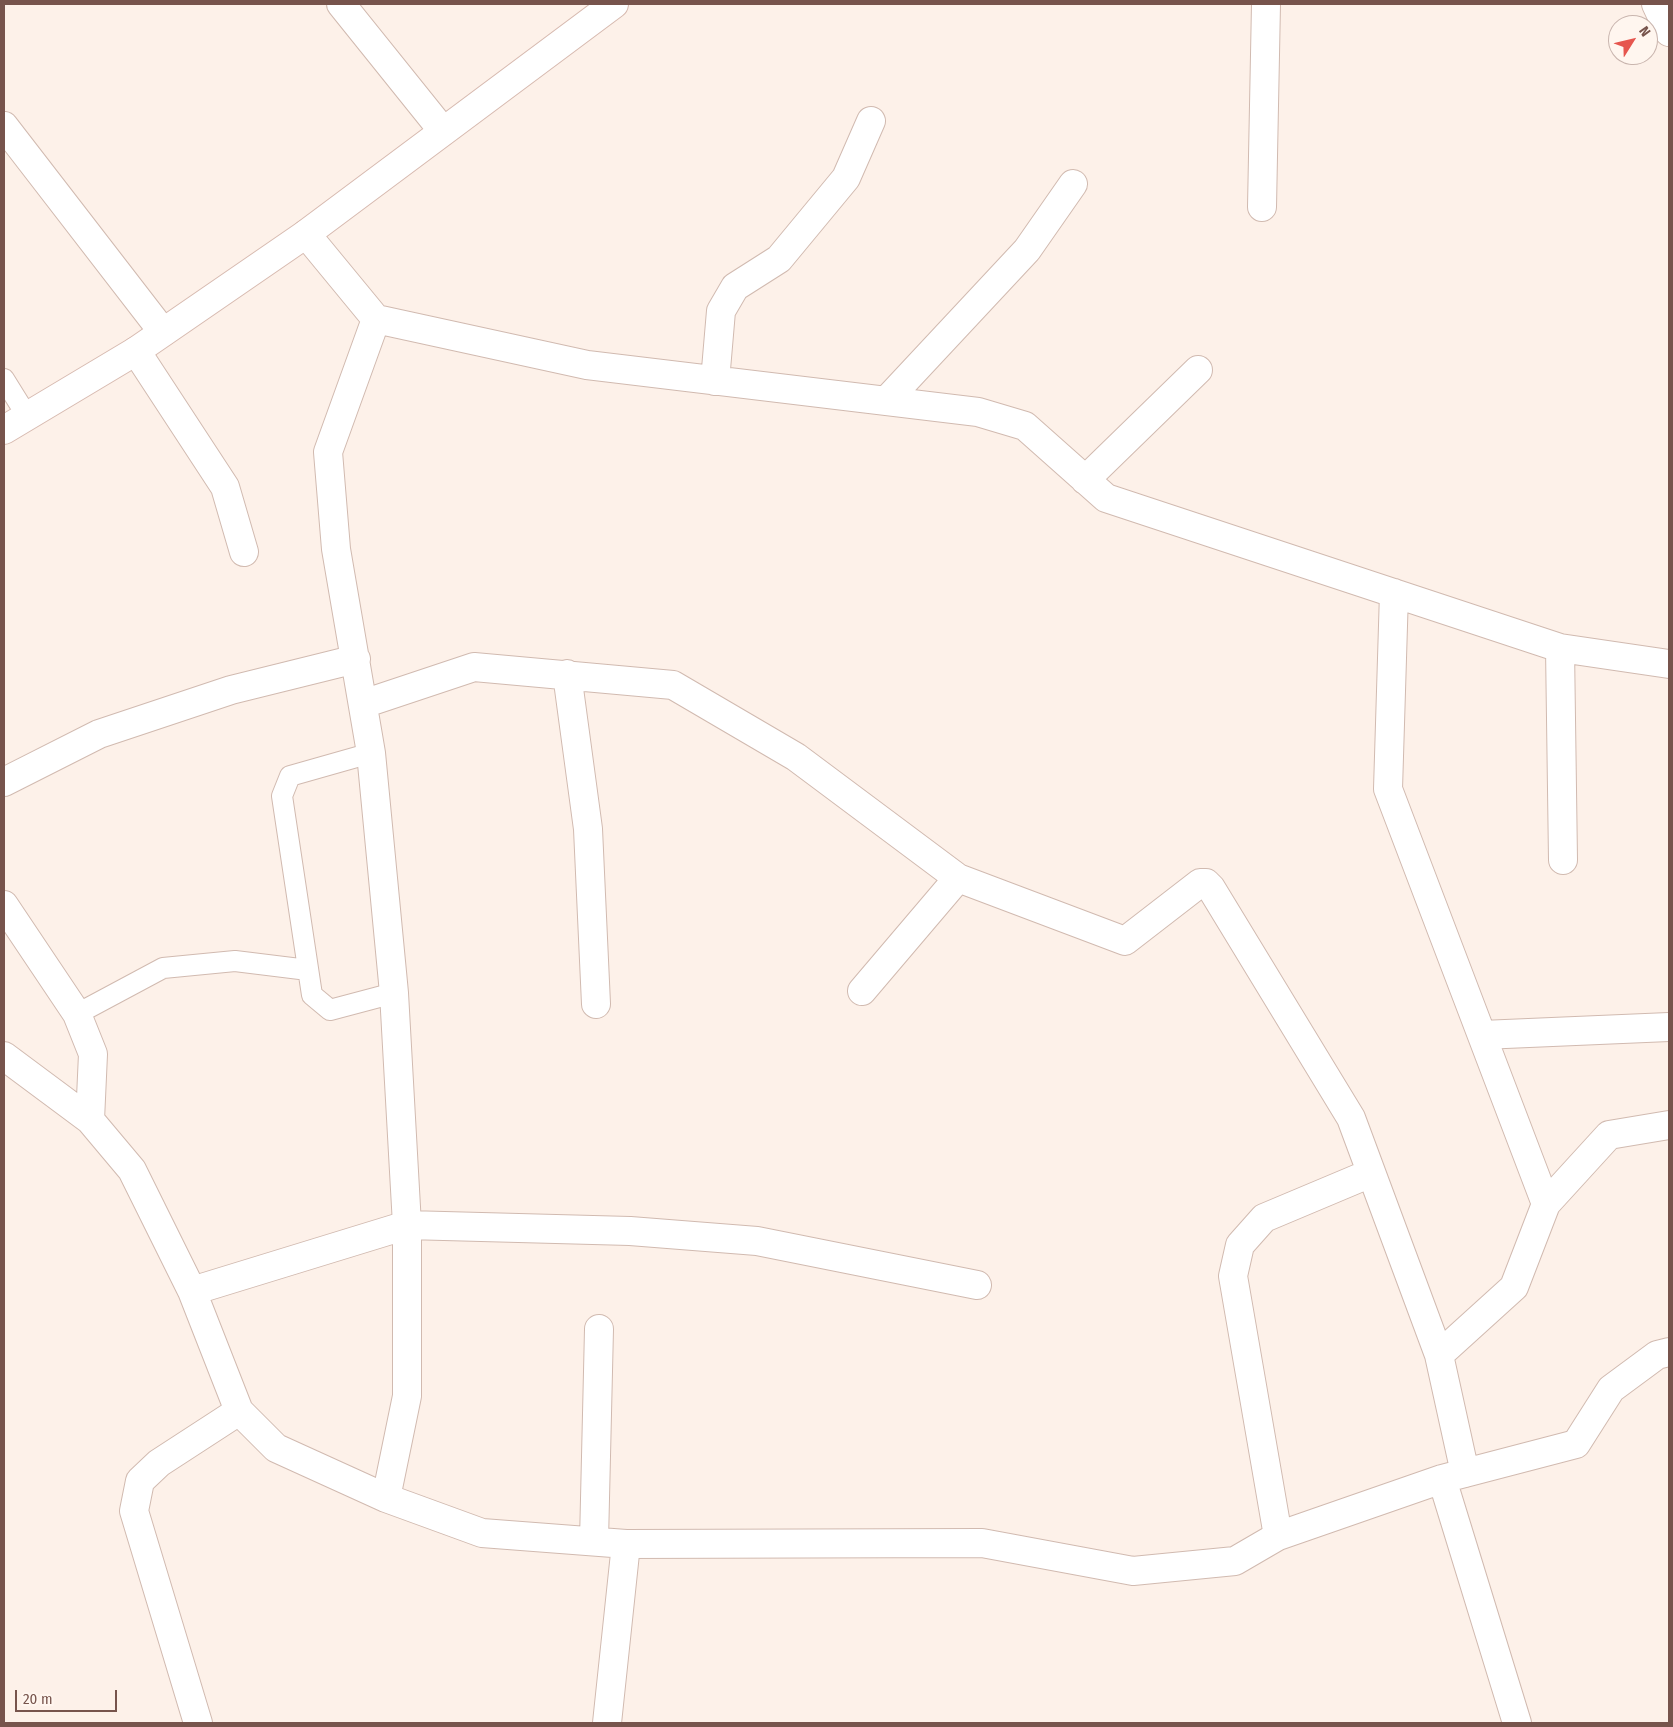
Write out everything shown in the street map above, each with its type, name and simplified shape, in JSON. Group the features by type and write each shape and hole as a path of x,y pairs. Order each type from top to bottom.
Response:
{"street":[{"path":"341,4 443,131"},
{"path":"15,423 136,351 306,234 614,4"},
{"path":"1262,207 1266,4"},
{"path":"1656,4 1669,32"},
{"path":"715,381 721,310 735,287 779,259 846,178 870,121"},
{"path":"4,126 163,332"},
{"path":"886,401 1027,250 1073,184"},
{"path":"306,234 376,319 587,365 978,412 1025,426 1106,498 1560,648 1669,664"},
{"path":"376,319 328,452 336,549 371,753 394,993 407,1226 407,1396 386,1498"},
{"path":"136,351 225,487 244,552"},
{"path":"1085,480 1198,370"},
{"path":"1394,594 1388,789 1546,1204"},
{"path":"1560,648 1563,860"},
{"path":"4,782 99,734 231,690 356,659"},
{"path":"363,704 474,667 673,685 796,757 958,878 1125,940 1200,884 1206,883 1211,888 1351,1118 1439,1355 1454,1476 1517,1723"},
{"path":"567,674 588,829 596,1004"},
{"path":"862,991 958,878"},
{"path":"4,905 77,1014 92,1054 90,1120"},
{"path":"1482,1036 1669,1027"},
{"path":"4,1056 90,1120 132,1170 192,1291 239,1411 276,1448 386,1498 482,1533 626,1544 982,1543 1133,1571 1236,1561 1278,1536 1454,1476 1576,1444 1611,1389 1658,1355 1669,1352"},
{"path":"1439,1355 1514,1287 1546,1204 1609,1135 1669,1125"},
{"path":"1278,1536 1233,1276 1240,1245 1264,1218 1371,1173"},
{"path":"192,1291 407,1226 630,1231 757,1241 977,1285"},
{"path":"594,1541 599,1329"},
{"path":"198,1723 134,1511 140,1481 146,1475 159,1463 239,1411"},
{"path":"607,1723 626,1544"}],"lane":[{"path":"4,379 15,423"},
{"path":"371,753 290,776 282,796 312,995 330,1010 394,993"},
{"path":"77,1014 164,968 234,961 308,970"}]}
